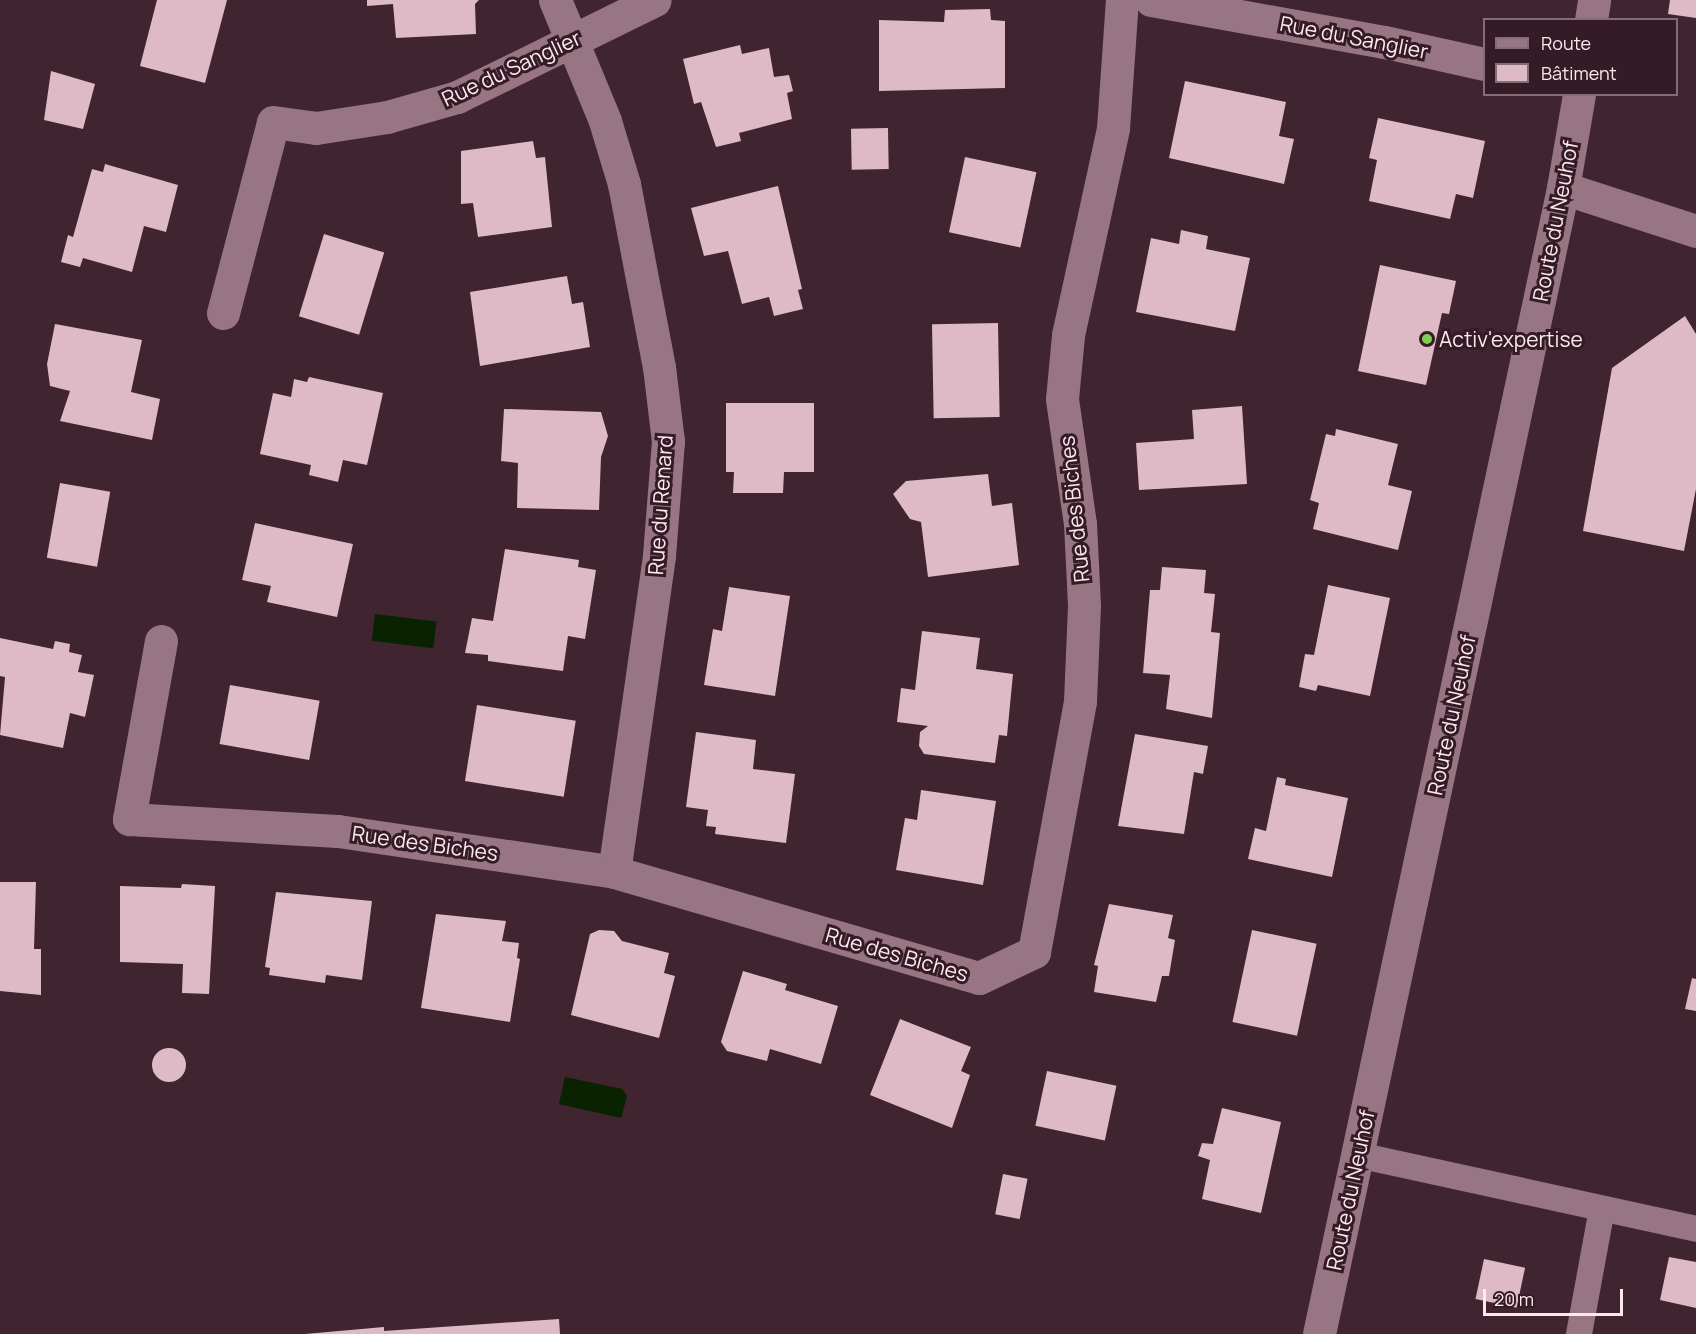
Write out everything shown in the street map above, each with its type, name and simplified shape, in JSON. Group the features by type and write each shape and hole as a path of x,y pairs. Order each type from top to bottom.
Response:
{"street":[{"name":"Rue du Renard","path":"555,0 605,121 624,184 659,368 668,441 659,556 614,872"},
{"name":"Rue du Sanglier","path":"223,313 273,122 316,128 387,117 457,97 655,0"},
{"name":"Rue des Biches","path":"161,640 129,819 338,831 614,872 979,978 1034,952 1080,701 1084,605 1080,524 1062,399 1068,335 1113,128 1122,0"},
{"name":"Rue du Sanglier","path":"1151,0 1385,42 1483,64"},
{"path":"1591,18 1594,0"},
{"name":"Route du Neuhof","path":"1318,1334 1563,189 1579,96"},
{"path":"1563,189 1696,231"}],"lane":[{"path":"1358,1155 1696,1229"},
{"path":"1579,1334 1602,1209"}],"shaded area":[{"path":"375,614 437,622 433,648 372,641"},
{"path":"565,1077 622,1089 627,1096 621,1118 559,1104"}],"building":[{"path":"157,0 227,0 205,83 140,66"},
{"path":"367,0 479,0 475,4 476,34 396,38 393,4 367,6"},
{"path":"1670,0 1696,0 1696,18 1668,14"},
{"path":"990,9 991,20 1005,21 1005,88 879,91 879,20 944,22 945,10"},
{"path":"740,45 742,54 769,48 774,77 789,75 793,91 787,93 792,119 739,133 741,141 716,147 701,102 694,104 683,59"},
{"path":"51,71 95,84 83,129 44,120"},
{"path":"1185,81 1286,102 1279,136 1294,139 1284,184 1169,158"},
{"path":"1378,118 1485,141 1473,198 1456,194 1450,219 1369,201 1377,160 1369,158"},
{"path":"888,128 889,169 852,170 851,129"},
{"path":"533,141 536,158 545,157 552,227 478,237 473,203 461,204 461,151"},
{"path":"965,157 1036,172 1020,247 949,232"},
{"path":"105,164 178,185 166,232 144,226 132,272 83,258 80,267 61,262 68,235 73,237 92,169 103,172"},
{"path":"778,186 802,289 798,290 803,309 774,316 769,297 742,304 728,251 704,256 691,208"},
{"path":"1181,230 1208,236 1206,249 1250,258 1235,331 1136,312 1151,238 1179,244"},
{"path":"324,234 384,252 359,335 299,316"},
{"path":"1380,265 1456,281 1449,314 1442,313 1426,385 1358,371"},
{"path":"567,276 572,304 583,302 590,347 480,366 470,292"},
{"path":"1685,316 1696,334 1696,489 1684,551 1583,531 1612,368"},
{"path":"998,323 1000,417 934,418 932,324"},
{"path":"55,324 142,340 131,392 160,399 152,440 60,421 70,391 50,386 47,364"},
{"path":"309,377 383,393 367,465 343,460 338,482 309,475 311,465 260,454 273,393 291,397 294,379 307,382"},
{"path":"726,403 814,403 814,472 784,472 783,493 733,493 734,472 726,472"},
{"path":"1242,406 1247,484 1139,490 1136,443 1194,439 1192,410"},
{"path":"504,409 601,412 608,436 601,457 599,510 517,508 518,463 501,461"},
{"path":"1336,429 1398,444 1388,485 1412,491 1398,550 1313,529 1319,503 1310,500 1326,434 1335,436"},
{"path":"988,474 992,506 1012,503 1019,565 928,577 921,522 910,519 893,494 906,481"},
{"path":"60,483 110,492 97,567 47,558"},
{"path":"255,523 353,544 337,617 267,602 271,586 242,580"},
{"path":"505,549 579,560 578,567 596,570 585,639 568,636 563,671 488,661 488,655 465,653 472,618 493,621"},
{"path":"1162,567 1206,570 1204,593 1215,594 1211,632 1220,633 1212,718 1166,709 1170,675 1143,673 1150,590 1160,590"},
{"path":"1328,585 1390,598 1370,696 1318,685 1316,691 1299,687 1305,654 1314,655"},
{"path":"729,587 790,596 775,696 704,685 713,629 722,631"},
{"path":"922,631 980,638 976,669 1013,674 1007,736 999,735 995,763 924,754 919,746 920,732 928,726 897,722 901,688 915,690"},
{"path":"0,638 53,649 55,641 70,644 69,652 82,655 78,672 94,675 85,717 70,713 63,748 0,735 5,677 0,676"},
{"path":"230,685 320,701 309,760 220,744"},
{"path":"477,705 576,721 564,797 465,781"},
{"path":"696,732 756,740 753,769 795,774 786,843 715,834 716,827 706,826 708,810 686,807"},
{"path":"1135,734 1208,746 1203,774 1194,772 1184,834 1118,826"},
{"path":"1277,777 1286,779 1285,785 1348,798 1332,877 1248,859 1255,828 1266,831"},
{"path":"921,790 996,801 983,885 896,870 905,818 917,820"},
{"path":"0,882 36,882 34,949 41,949 41,995 0,991"},
{"path":"182,884 215,886 209,994 182,993 183,964 120,962 120,886 181,888"},
{"path":"276,892 372,901 362,980 326,975 325,983 269,975 270,968 265,967"},
{"path":"1109,904 1173,915 1168,938 1175,940 1169,976 1162,976 1156,1002 1094,992 1098,966 1094,965"},
{"path":"436,914 506,921 502,941 519,943 517,958 520,959 510,1022 421,1008"},
{"path":"599,930 614,931 622,941 669,953 664,973 675,976 659,1038 571,1015 590,934"},
{"path":"1252,930 1317,944 1297,1036 1232,1022"},
{"path":"743,971 787,984 785,990 838,1006 821,1064 770,1049 767,1061 727,1051 721,1042"},
{"path":"1692,978 1696,979 1696,1011 1685,1009"},
{"path":"900,1019 971,1047 961,1071 970,1075 952,1128 870,1095"},
{"path":"169,1048 181,1053 186,1065 181,1077 169,1082 157,1077 152,1065 157,1053"},
{"path":"1047,1071 1116,1086 1105,1141 1035,1126"},
{"path":"1222,1108 1281,1122 1261,1213 1202,1199 1210,1160 1198,1156 1202,1143 1213,1144"},
{"path":"1003,1174 1028,1179 1020,1219 995,1214"},
{"path":"1669,1257 1696,1262 1696,1308 1660,1300"},
{"path":"1484,1259 1525,1268 1517,1308 1475,1299"},
{"path":"559,1319 560,1334 305,1334 384,1327 384,1331"}],"place":[{"name":"Activ'expertise","path":"1427,339"}]}
